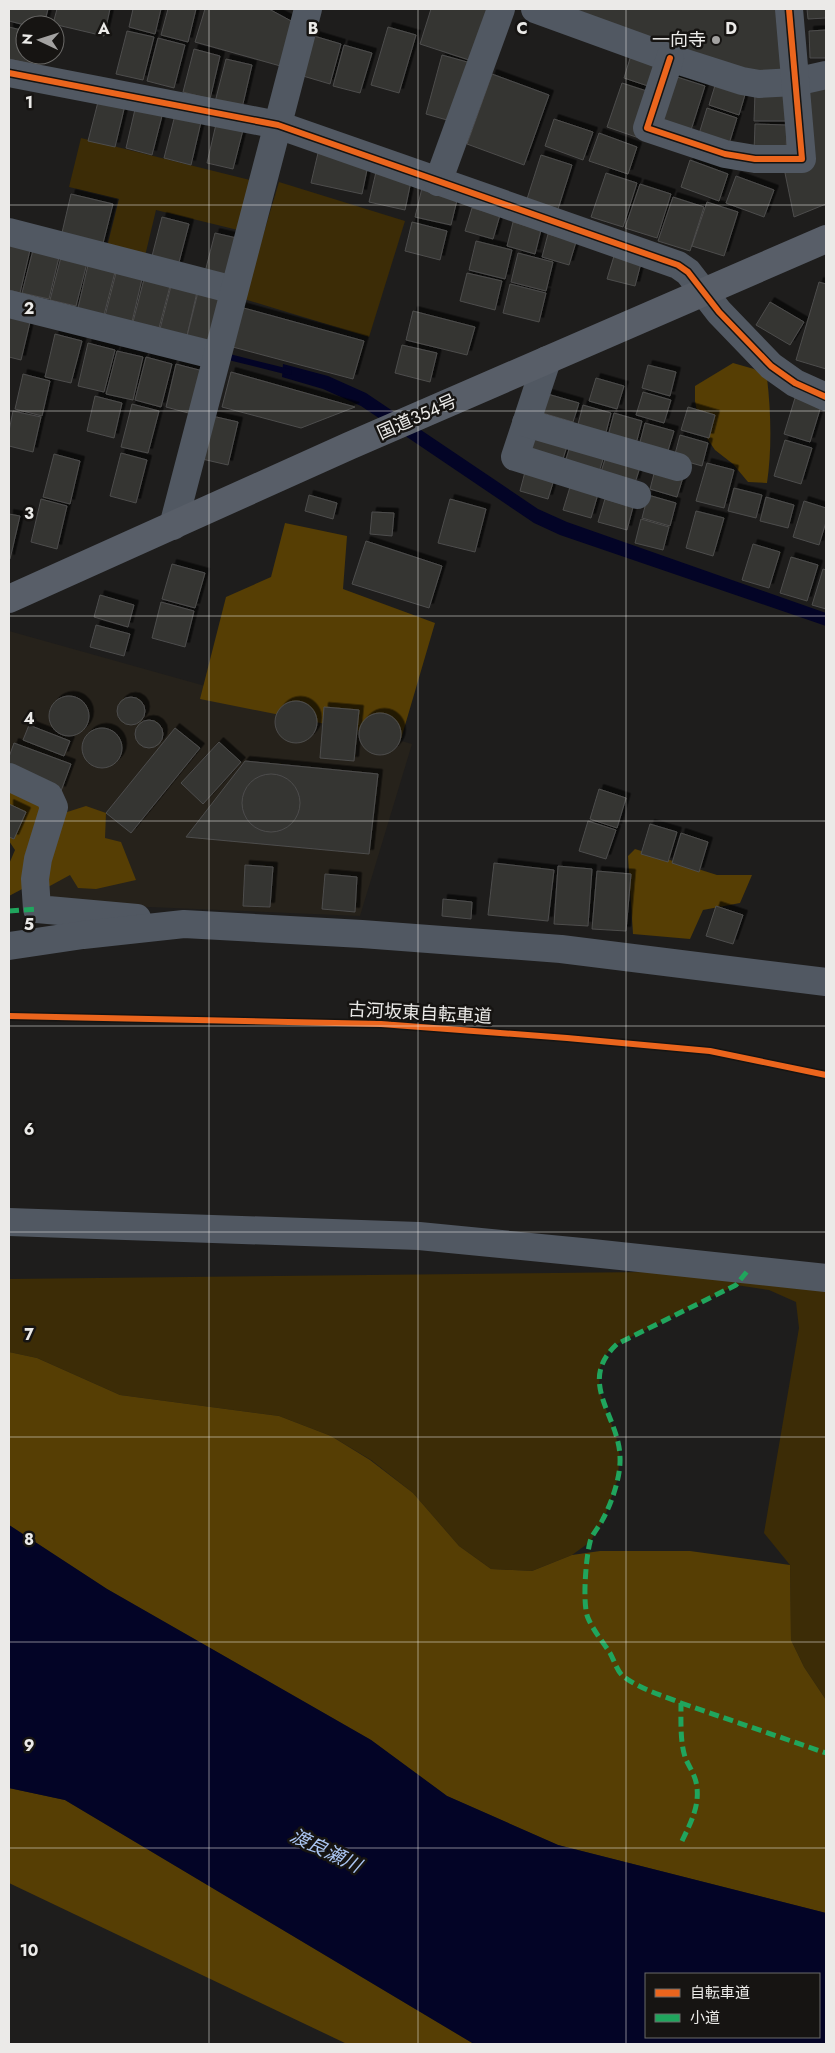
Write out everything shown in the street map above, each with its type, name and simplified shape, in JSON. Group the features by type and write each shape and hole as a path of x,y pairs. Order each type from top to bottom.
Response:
{"highway":[{"name":"国道354号","path":"9,599 547,360 826,239"}],"street":[{"path":"173,526 308,9"},
{"path":"438,182 501,9"},
{"path":"535,9 742,82 759,84 795,82 826,75"},
{"path":"670,58 647,128 725,154 755,159 802,159 789,9"},
{"path":"9,73 278,125 678,265 688,272 719,312 772,366 795,384 826,397"},
{"path":"9,232 234,290"},
{"path":"9,304 217,356"},
{"path":"547,360 515,458 636,495"},
{"path":"526,423 678,466"},
{"path":"9,777 48,796 54,807 38,860 35,879 37,910 104,914 184,924 561,949 824,980"},
{"path":"9,946 83,935 184,924"},
{"path":"9,1222 419,1236 592,1252 826,1278"}],"shaded area":[{"path":"81,138 254,181 242,231 156,210 145,256 107,247 119,199 69,187"},
{"path":"279,182 405,221 369,337 244,299"},
{"path":"733,363 754,369 767,378 770,457 767,483 748,482 733,464 715,450 700,428 695,401 695,386"},
{"path":"285,523 347,536 343,589 435,623 401,739 200,699 226,597 271,577"},
{"path":"9,631 412,744 360,916 101,905 43,895 9,776"},
{"path":"9,789 64,813 86,806 106,813 105,838 121,842 136,880 96,889 78,888 70,875 48,887 26,887 9,896 9,864 15,850 9,841"},
{"path":"635,849 717,875 752,875 740,903 703,910 690,939 633,934 628,856"},
{"path":"826,1270 826,1700 804,1667 791,1640 790,1565 764,1533 799,1328 796,1302 769,1290 736,1285 617,1344 607,1353 600,1368 599,1390 616,1436 620,1457 617,1481 604,1519 590,1542 572,1555 532,1571 491,1569 459,1546 413,1493 371,1460 331,1436 279,1416 120,1395 37,1358 9,1352 9,1279"},
{"path":"9,1352 37,1358 120,1395 279,1416 331,1436 370,1460 413,1493 459,1546 491,1569 532,1571 572,1555 600,1551 690,1551 790,1565 791,1640 804,1667 826,1700 826,1913 558,1845 447,1796 371,1740 107,1589 9,1525"},
{"path":"9,1788 65,1800 474,2044 347,2044 9,1883"}],"water":[{"path":"283,364 328,376 366,393 538,509 567,522 826,613 826,626 560,535 534,523 361,406 323,389 282,377"},
{"name":"渡良瀬川","path":"9,1525 107,1589 371,1740 447,1796 558,1845 826,1913 826,2044 474,2044 65,1800 9,1788"}],"building":[{"path":"9,9 48,9 46,15 15,15 15,22 9,21"},
{"path":"57,9 110,9 104,36 65,27 65,15 55,15"},
{"path":"133,9 161,9 155,34 129,27"},
{"path":"168,9 196,9 188,42 161,35"},
{"path":"205,9 269,9 293,22 284,67 195,42"},
{"path":"431,9 490,9 472,61 420,44"},
{"name":"一向寺","path":"557,9 781,9 787,74 759,77"},
{"path":"807,9 826,9 826,18 808,19"},
{"path":"9,27 15,28 15,60 9,59"},
{"path":"388,27 416,35 399,93 371,85"},
{"path":"826,30 826,58 810,58 809,31"},
{"path":"127,31 154,37 143,80 116,74"},
{"path":"314,36 341,44 330,84 303,76"},
{"path":"158,38 185,45 174,88 147,81"},
{"path":"344,45 372,53 360,93 333,86"},
{"path":"194,49 220,56 210,99 183,92"},
{"path":"632,52 663,61 654,88 624,78"},
{"path":"442,55 471,63 454,122 426,114"},
{"path":"226,59 252,65 242,108 215,102"},
{"path":"492,74 549,95 524,165 467,144"},
{"path":"674,76 705,86 691,130 660,120"},
{"path":"717,79 747,88 739,115 709,105"},
{"path":"826,82 826,204 794,217 785,173 809,165 800,86"},
{"path":"622,83 653,93 639,138 607,127"},
{"path":"755,93 787,94 786,121 754,121"},
{"path":"99,98 125,105 115,147 88,141"},
{"path":"136,105 163,112 152,155 126,148"},
{"path":"707,108 737,118 729,144 699,134"},
{"path":"175,115 201,122 191,165 164,158"},
{"path":"554,119 593,132 583,160 545,146"},
{"path":"217,120 244,126 233,169 207,163"},
{"path":"755,124 787,125 786,153 754,152"},
{"path":"599,133 637,147 628,174 589,161"},
{"path":"318,153 368,165 362,194 311,183"},
{"path":"541,155 572,165 558,209 527,199"},
{"path":"690,160 728,174 719,201 681,187"},
{"path":"376,172 411,181 405,210 369,202"},
{"path":"606,173 637,183 623,227 591,217"},
{"path":"736,176 774,190 764,217 726,203"},
{"path":"640,184 671,194 657,238 625,228"},
{"path":"422,188 458,196 451,225 415,217"},
{"path":"71,194 113,204 102,247 61,237"},
{"path":"673,197 704,207 690,251 658,241"},
{"path":"707,202 738,212 724,256 692,246"},
{"path":"472,208 500,215 493,239 465,231"},
{"path":"162,217 189,224 178,266 151,260"},
{"path":"412,222 447,231 440,260 405,251"},
{"path":"513,222 541,230 535,254 507,246"},
{"path":"215,233 241,239 230,283 204,276"},
{"path":"548,234 576,242 569,265 542,257"},
{"path":"476,241 512,250 505,279 469,270"},
{"path":"9,244 30,250 20,293 9,290"},
{"path":"33,250 59,257 49,299 22,293"},
{"path":"518,253 553,262 546,291 511,282"},
{"path":"614,256 641,263 635,286 607,279"},
{"path":"61,257 87,263 76,306 50,300"},
{"path":"88,265 115,272 104,315 78,308"},
{"path":"116,273 142,279 132,322 105,316"},
{"path":"467,273 502,281 495,310 460,301"},
{"path":"144,279 170,286 159,328 133,322"},
{"path":"819,282 826,284 826,369 796,360"},
{"path":"510,284 546,293 539,322 503,313"},
{"path":"171,286 197,292 187,336 160,329"},
{"path":"198,292 224,299 214,342 187,336"},
{"path":"770,302 804,322 790,345 756,325"},
{"path":"240,307 364,341 353,379 229,346"},
{"path":"413,311 475,327 467,355 406,340"},
{"path":"9,312 31,318 21,360 9,357"},
{"path":"55,334 82,341 71,383 45,377"},
{"path":"88,343 115,350 104,392 78,386"},
{"path":"402,345 437,353 430,382 395,373"},
{"path":"117,351 143,357 133,400 106,394"},
{"path":"146,357 172,364 161,407 135,400"},
{"path":"176,364 203,371 192,414 166,407"},
{"path":"648,365 676,372 670,396 642,388"},
{"path":"231,372 355,407 301,428 222,407"},
{"path":"23,374 50,381 42,416 15,409"},
{"path":"596,378 624,386 617,409 589,401"},
{"path":"643,392 671,400 664,423 636,415"},
{"path":"544,393 579,403 573,422 539,412"},
{"path":"95,396 122,403 114,438 87,431"},
{"path":"795,398 821,406 810,442 784,434"},
{"path":"132,404 159,411 148,453 121,447"},
{"path":"583,405 611,413 605,436 577,428"},
{"path":"688,407 715,415 709,438 681,430"},
{"path":"13,411 41,417 33,452 9,446 9,431"},
{"path":"614,413 642,421 636,444 608,436"},
{"path":"212,416 238,422 228,465 202,459"},
{"path":"645,423 674,431 667,454 639,446"},
{"path":"534,432 568,443 562,462 528,451"},
{"path":"680,435 708,443 702,466 674,458"},
{"path":"785,440 812,448 801,484 774,476"},
{"path":"571,443 605,453 599,472 565,462"},
{"path":"121,453 147,460 136,503 110,496"},
{"path":"607,453 641,464 635,483 601,472"},
{"path":"54,454 80,461 70,504 43,497"},
{"path":"707,463 734,470 724,508 696,501"},
{"path":"656,466 684,474 677,497 650,489"},
{"path":"526,468 555,476 548,499 520,491"},
{"path":"570,487 598,494 591,518 563,510"},
{"path":"734,488 762,495 756,518 728,511"},
{"path":"309,495 337,503 333,519 305,511"},
{"path":"648,495 676,503 670,526 642,518"},
{"path":"766,497 794,505 788,528 760,521"},
{"path":"41,499 67,506 57,549 31,542"},
{"path":"450,499 486,509 475,552 438,543"},
{"path":"605,499 633,507 627,530 598,522"},
{"path":"804,501 826,508 826,522 819,545 793,537"},
{"path":"696,511 724,518 713,556 686,548"},
{"path":"372,512 394,513 392,536 370,534"},
{"path":"9,514 20,516 10,559 9,559"},
{"path":"641,519 669,527 663,550 635,543"},
{"path":"366,541 442,566 429,608 352,584"},
{"path":"753,544 780,552 769,588 742,580"},
{"path":"791,557 818,565 807,601 780,593"},
{"path":"172,564 205,573 195,608 162,599"},
{"path":"823,569 826,570 826,609 812,605"},
{"path":"100,595 134,605 128,627 94,617"},
{"path":"161,602 194,611 185,647 152,638"},
{"path":"96,625 130,634 124,656 90,647"},
{"path":"69,696 83,702 89,716 83,730 69,736 55,730 49,716 55,702"},
{"path":"131,697 141,701 145,711 141,721 131,725 121,721 117,711 121,701"},
{"path":"296,701 311,707 317,722 311,737 296,743 281,737 275,722 281,707"},
{"path":"324,707 359,710 354,761 320,758"},
{"path":"380,713 395,719 401,734 395,749 380,755 365,749 359,734 365,719"},
{"path":"149,720 159,724 163,734 159,744 149,748 139,744 135,734 139,724"},
{"path":"29,725 70,741 64,756 23,740"},
{"path":"102,728 116,734 122,748 116,762 102,768 88,762 82,748 88,734"},
{"path":"175,728 200,748 131,833 106,813"},
{"path":"219,742 241,762 203,804 181,783"},
{"path":"14,743 71,764 61,791 9,771 9,757"},
{"path":"245,761 378,774 369,854 186,837"},
{"path":"265,774 277,774 292,782 300,797 300,809 292,824 277,832 265,832 250,824 242,809 242,797 250,782"},
{"path":"599,789 626,798 617,828 590,819"},
{"path":"9,804 26,812 14,839 9,837"},
{"path":"588,821 616,830 606,859 579,851"},
{"path":"650,824 677,832 668,862 641,854"},
{"path":"681,833 708,842 699,872 672,863"},
{"path":"494,863 554,870 548,921 488,915"},
{"path":"245,865 273,867 270,907 243,906"},
{"path":"558,866 592,869 588,926 554,924"},
{"path":"597,871 631,874 626,931 592,929"},
{"path":"325,874 357,877 355,912 322,909"},
{"path":"443,899 472,902 471,919 442,916"},
{"path":"716,906 743,915 733,944 706,936"}],"waterway":[{"path":"225,356 289,372"}],"marked path":[{"path":"9,911 37,909"},
{"path":"682,1841 694,1813 697,1790 695,1779 683,1751 681,1703 643,1688 623,1676 593,1627 586,1611 585,1580 590,1542 610,1505 620,1464 618,1442 603,1399 600,1372 605,1358 617,1344 736,1285 749,1269"},
{"path":"681,1703 826,1753"}],"cycle path":[{"path":"670,58 647,128 725,154 755,159 802,159 789,9"},
{"path":"9,73 278,125 678,265 688,272 719,312 771,366 795,383 826,397"},
{"name":"古河坂東自転車道","path":"9,1016 381,1024 710,1051 826,1075"}],"place":[{"name":"一向寺","path":"716,40"}]}
